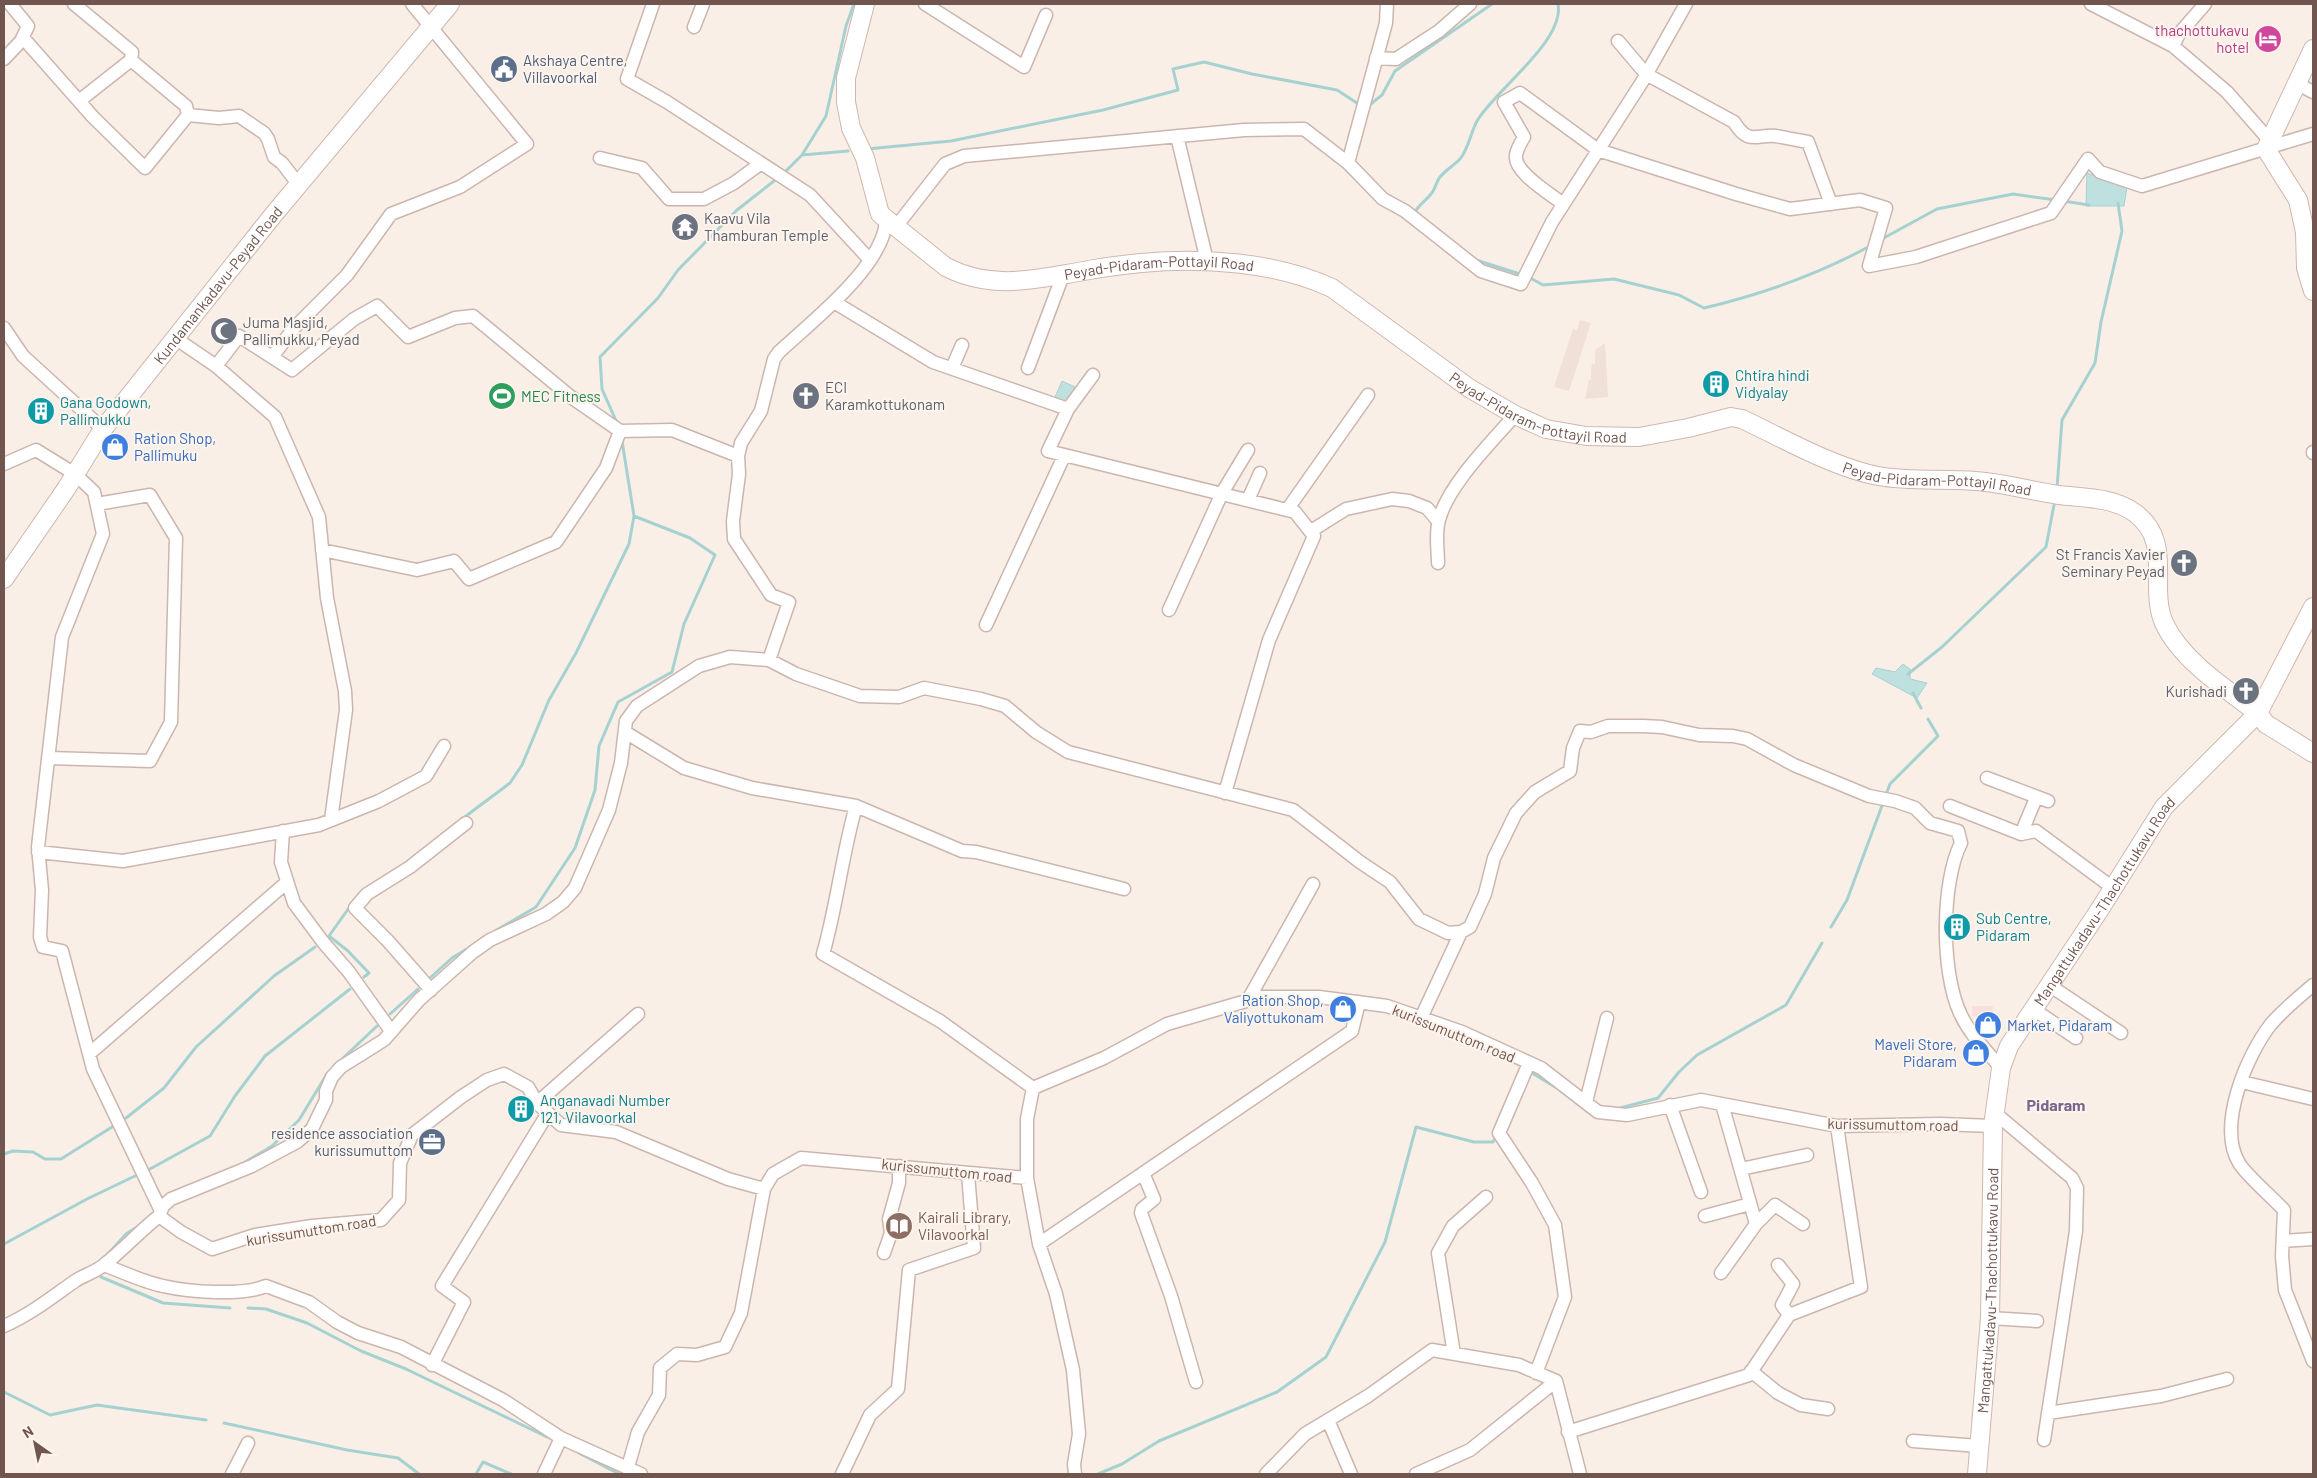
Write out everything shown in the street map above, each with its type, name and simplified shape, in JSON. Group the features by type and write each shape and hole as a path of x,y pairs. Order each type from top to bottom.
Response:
{"main road":[{"name":"Kundamankadavu-Peyad Road","path":"4,579 69,470 299,185 450,4"},
{"name":"Peyad-Pidaram-Pottayil Road","path":"865,4 846,78 846,102 851,128 869,172 875,203 890,225 946,267 959,273 985,279 1019,282 1141,263 1207,261 1290,274 1317,281 1332,288 1448,374 1515,415 1546,429 1612,438 1663,433 1730,417 1742,419 1837,463 1878,476 1977,481 2032,491 2105,500 2134,512 2145,522 2156,541 2159,563 2160,609 2170,634 2190,660 2258,713 2266,724 2313,752"},
{"path":"2313,48 2268,145 2298,200 2305,232 2306,268 2313,292"},
{"name":"Mangattukadavu-Thachottukavu Road","path":"1977,1474 1990,1318 1994,1119 2001,1068 2009,1046 2114,888 2164,807 2258,713 2313,607"}],"street":[{"path":"4,59 21,41 28,26 10,4"},
{"path":"74,4 132,52 131,60 79,101"},
{"path":"272,357 294,328 347,276 391,214 460,187 527,144 412,4"},
{"path":"653,4 627,79 667,102 810,195 870,260"},
{"path":"694,27 703,4"},
{"path":"925,4 1024,67 1046,15"},
{"path":"1348,163 1386,23 1387,4"},
{"path":"1376,58 1396,59 1439,31 1470,4"},
{"path":"769,660 789,602 771,595 734,540 733,521 739,474 738,456 741,443 761,411 774,359 779,352 834,302 870,260 890,225 945,164 964,156 1244,130 1304,129 1348,163 1383,199 1405,211 1481,271 1521,284 1552,222 1646,74 1686,4"},
{"path":"2091,4 2173,46 2227,92 2268,145"},
{"path":"2173,46 2179,34 2205,4"},
{"path":"21,41 25,40 79,101 145,168 188,115"},
{"path":"1618,41 1646,74 1734,122 1739,130 1755,139 1773,136 1808,142 1831,204"},
{"path":"131,60 186,106 188,115"},
{"path":"2296,83 2313,92"},
{"path":"1563,204 1529,178 1519,167 1516,156 1524,137 1504,102 1520,93 1598,150 1790,209 1860,200 1886,208 1869,266 1916,257 2051,213 2088,159 2100,172 2142,186 2268,145 2313,134"},
{"path":"188,115 219,118 239,116 264,133 274,157 282,163 299,185"},
{"path":"1178,136 1207,261"},
{"path":"600,158 642,168 669,199 704,199 734,183 760,164"},
{"path":"1028,368 1063,275"},
{"path":"834,302 933,362 1068,409"},
{"path":"216,366 239,336 292,370 354,319 377,306 408,337 455,318 474,316 571,397 620,431 672,430 738,456"},
{"path":"4,328 23,356 103,429"},
{"path":"175,338 216,366 275,417 318,517 328,598 345,691 346,710 331,820"},
{"path":"952,368 962,345"},
{"path":"1093,376 1068,409 1048,450 1064,456 1295,512 1314,536 1269,640 1225,793"},
{"path":"1287,510 1368,395"},
{"path":"1438,563 1438,521 1464,474 1515,415"},
{"path":"322,550 417,570 454,561 469,579 556,542 606,468 620,431"},
{"path":"4,464 36,450 69,470 94,492 97,504 103,534 62,638 38,852 42,890 40,938 43,947 62,951 93,1069 160,1214"},
{"path":"1169,610 1222,494 1248,450"},
{"path":"986,625 1064,456"},
{"path":"1248,500 1260,473"},
{"path":"48,758 150,762 171,722 176,538 150,495 97,504"},
{"path":"1311,531 1346,509 1392,499 1409,501 1427,508 1438,521"},
{"path":"4,1326 25,1317 76,1280 104,1265 160,1214 163,1206 171,1199 252,1166 297,1142 312,1129 326,1100 326,1091 332,1077 341,1067 384,1040 431,990 473,952 490,940 546,914 563,902 575,888 609,810 621,763 626,721 637,706 699,666 730,657 769,660 796,674 860,696 899,697 924,688 981,699 1005,706 1036,732 1068,752 1294,810 1360,862 1390,882 1418,919 1448,933 1461,932 1470,927 1484,894 1494,858 1516,812 1535,792 1570,771 1574,748 1580,731 1591,732 1608,726 1643,726 1662,727 1699,735 1733,736 1747,739 1794,764 1874,797 1916,808 1930,823 1958,831 1961,843 1955,855 1946,914 1947,964 1958,1010 1981,1047 2001,1068"},
{"path":"625,732 684,768 705,775 752,788 856,806 905,828 962,850 1124,889"},
{"path":"38,852 123,861 319,825 379,801 426,776 444,746"},
{"path":"1987,778 2042,799 2021,834"},
{"path":"856,806 845,844 834,914 823,954 940,1021 1034,1088"},
{"path":"1950,806 2021,834 2036,831 2114,888"},
{"path":"431,990 388,941 355,908 367,894 410,867 466,823"},
{"path":"284,831 280,862 294,903 323,942 349,972 391,1031"},
{"path":"89,1054 286,884"},
{"path":"1248,1000 1312,884"},
{"path":"1421,1018 1461,932"},
{"path":"2049,985 2121,1033"},
{"path":"2313,985 2271,1025 2252,1058 2234,1100 2230,1141 2239,1164 2284,1210 2285,1290 2313,1361"},
{"name":"kurissumuttom road","path":"160,1214 181,1232 212,1249 265,1234 312,1226 381,1220 399,1200 400,1163 412,1135 461,1097 488,1080 504,1074 528,1087 536,1103 561,1125 616,1132 728,1180 764,1189 773,1174 801,1158 1027,1178 1027,1119 1034,1088 1104,1058 1167,1024 1260,997 1319,997 1387,1006 1462,1032 1540,1068 1598,1112 1627,1115 1701,1100 1837,1126 1940,1124 1994,1119"},
{"path":"1039,1244 1352,1031 1359,1002"},
{"path":"2033,1009 2076,1038"},
{"path":"536,1103 638,1014"},
{"path":"1586,1102 1607,1018"},
{"path":"1529,1063 1500,1133 1532,1183 1555,1225 1565,1297 1536,1373"},
{"path":"2242,1082 2313,1099"},
{"path":"1722,1104 1756,1224"},
{"path":"1670,1106 1701,1192"},
{"path":"432,1365 464,1302 442,1286 548,1113"},
{"path":"1994,1119 2072,1178 2077,1188 2076,1231 2044,1440"},
{"path":"1568,1432 1749,1374 1788,1315 1861,1287 1837,1126"},
{"path":"1741,1169 1808,1155"},
{"path":"884,1253 891,1233 889,1219 899,1183 899,1166"},
{"path":"1143,1173 1154,1199 1142,1208 1140,1213 1171,1296 1196,1382"},
{"path":"842,1474 870,1415 898,1389 909,1270 974,1248 968,1174"},
{"path":"1027,1178 1039,1244 1056,1294 1073,1370 1079,1434 1074,1464 1075,1474"},
{"path":"628,1467 638,1432 658,1395 660,1368 677,1354 697,1355 726,1347 741,1313 764,1189"},
{"path":"1454,1354 1438,1253 1453,1226 1486,1197"},
{"path":"1705,1216 1750,1204"},
{"path":"1721,1273 1756,1224 1775,1205 1803,1224"},
{"path":"2283,1241 2313,1240"},
{"path":"104,1265 162,1286 240,1293 253,1292 266,1286 310,1302 337,1322 358,1333 400,1347 503,1400 561,1438 641,1474"},
{"path":"1778,1265 1793,1284 1782,1305 1788,1315"},
{"path":"1990,1318 2036,1321"},
{"path":"1266,1474 1305,1434 1368,1396 1432,1350 1520,1365 1556,1381"},
{"path":"1752,1371 1778,1393 1801,1405 1828,1409"},
{"path":"2048,1413 2161,1396 2227,1379"},
{"path":"1556,1381 1580,1474"},
{"path":"1416,1474 1470,1450 1556,1381"},
{"path":"1328,1420 1351,1474"},
{"path":"544,1474 561,1438"},
{"path":"1913,1441 1979,1446"},
{"path":"232,1474 248,1444"}],"shaded area":[{"path":"1580,320 1591,323 1569,391 1554,387 1573,329 1577,330"},
{"path":"1605,343 1608,397 1585,399 1589,380 1591,380 1592,364 1595,364 1595,350"},
{"name":"Market, Pidaram","path":"1972,1006 1993,1006 1992,1034 1986,1033 1982,1018 1972,1016"}],"water":[{"path":"2087,173 2127,187 2124,206 2086,206"},
{"path":"1062,381 1075,387 1068,403 1055,397"},
{"path":"1903,664 1910,669 1910,679 1927,683 1917,698 1872,674 1876,668 1895,672"}],"waterway":[{"path":"802,155 826,116 846,26 854,4"},
{"path":"1367,107 1382,95 1395,71 1492,4"},
{"path":"1414,214 1429,197 1440,177 1463,155 1477,121 1486,109 1527,65 1551,34 1557,18 1558,4"},
{"path":"867,149 951,141 1103,110 1178,90 1173,69 1204,62 1252,74 1337,90 1360,105"},
{"path":"784,173 802,155 848,151"},
{"path":"617,423 602,389 600,357 658,298 678,270 737,210 779,177"},
{"path":"1880,240 1937,209 2013,194 2056,200"},
{"path":"2063,201 2089,205"},
{"path":"2057,488 2062,420 2095,363 2101,322 2122,231 2118,203"},
{"path":"1532,279 1543,285 1614,279 1679,295 1704,308 1789,283 1830,266 1870,246"},
{"path":"1476,260 1523,275"},
{"path":"462,819 510,783 522,765 549,700 576,653 629,544 634,516 622,441"},
{"path":"1908,674 1942,647 2046,547 2054,505"},
{"path":"495,931 536,907 575,848 595,790 599,746 618,702 672,672 684,624 715,555 690,538 634,516"},
{"path":"1913,693 1921,708"},
{"path":"1885,797 1890,784 1938,736 1928,719"},
{"path":"1831,927 1847,900 1883,803"},
{"path":"351,905 329,936 348,951 369,973 364,977"},
{"path":"1620,1108 1658,1098 1679,1072 1697,1055 1786,1005 1822,943"},
{"path":"126,1118 164,1088 196,1047 274,976 315,947"},
{"path":"431,977 452,958 470,947"},
{"path":"150,1169 210,1136 235,1096 265,1056 350,989"},
{"path":"390,1014 418,989"},
{"path":"340,1061 377,1026"},
{"path":"1529,1076 1532,1073 1560,1090 1592,1115"},
{"path":"242,1164 272,1146 299,1120 327,1074"},
{"path":"4,1154 13,1151 33,1152 45,1159 61,1159 112,1127"},
{"path":"1098,1474 1122,1464 1159,1441 1277,1392 1326,1357 1385,1242 1416,1127 1474,1142 1493,1142 1496,1137"},
{"path":"4,1244 87,1199 135,1176"},
{"path":"107,1255 126,1234 137,1227"},
{"path":"101,1277 163,1303 230,1308"},
{"path":"248,1308 266,1309 307,1323 361,1351 406,1369 547,1437"},
{"path":"4,1392 50,1415 97,1405 206,1420"},
{"path":"224,1423 347,1450 398,1458 419,1474"},
{"path":"579,1453 619,1474"},
{"path":"476,1474 483,1462 511,1474"}],"place":[{"name":"thachottukavu hotel","path":"2268,39"},
{"name":"Akshaya Centre, Villavoorkal","path":"504,69"},
{"name":"Kaavu Vila Thamburan Temple","path":"685,227"},
{"name":"Juma Masjid, Pallimukku, Peyad","path":"224,331"},
{"name":"Chtira hindi Vidyalay","path":"1716,384"},
{"name":"MEC Fitness","path":"502,396"},
{"name":"ECI Karamkottukonam","path":"806,396"},
{"name":"Gana Godown, Pallimukku","path":"41,411"},
{"name":"Ration Shop, Pallimuku","path":"115,447"},
{"name":"St Francis Xavier Seminary Peyad","path":"2184,563"},
{"name":"Kurishadi","path":"2246,691"},
{"name":"Sub Centre, Pidaram","path":"1957,927"},
{"name":"Ration Shop, Valiyottukonam","path":"1343,1009"},
{"name":"Market, Pidaram","path":"1988,1025"},
{"name":"Maveli Store, Pidaram","path":"1976,1053"},
{"name":"Anganavadi Number 121, Vilavoorkal","path":"521,1109"},
{"name":"residence association kurissumuttom","path":"432,1142"},
{"name":"Kairali Library, Vilavoorkal","path":"899,1226"}],"district":[{"name":"Pidaram","path":"2056,1104"}]}
